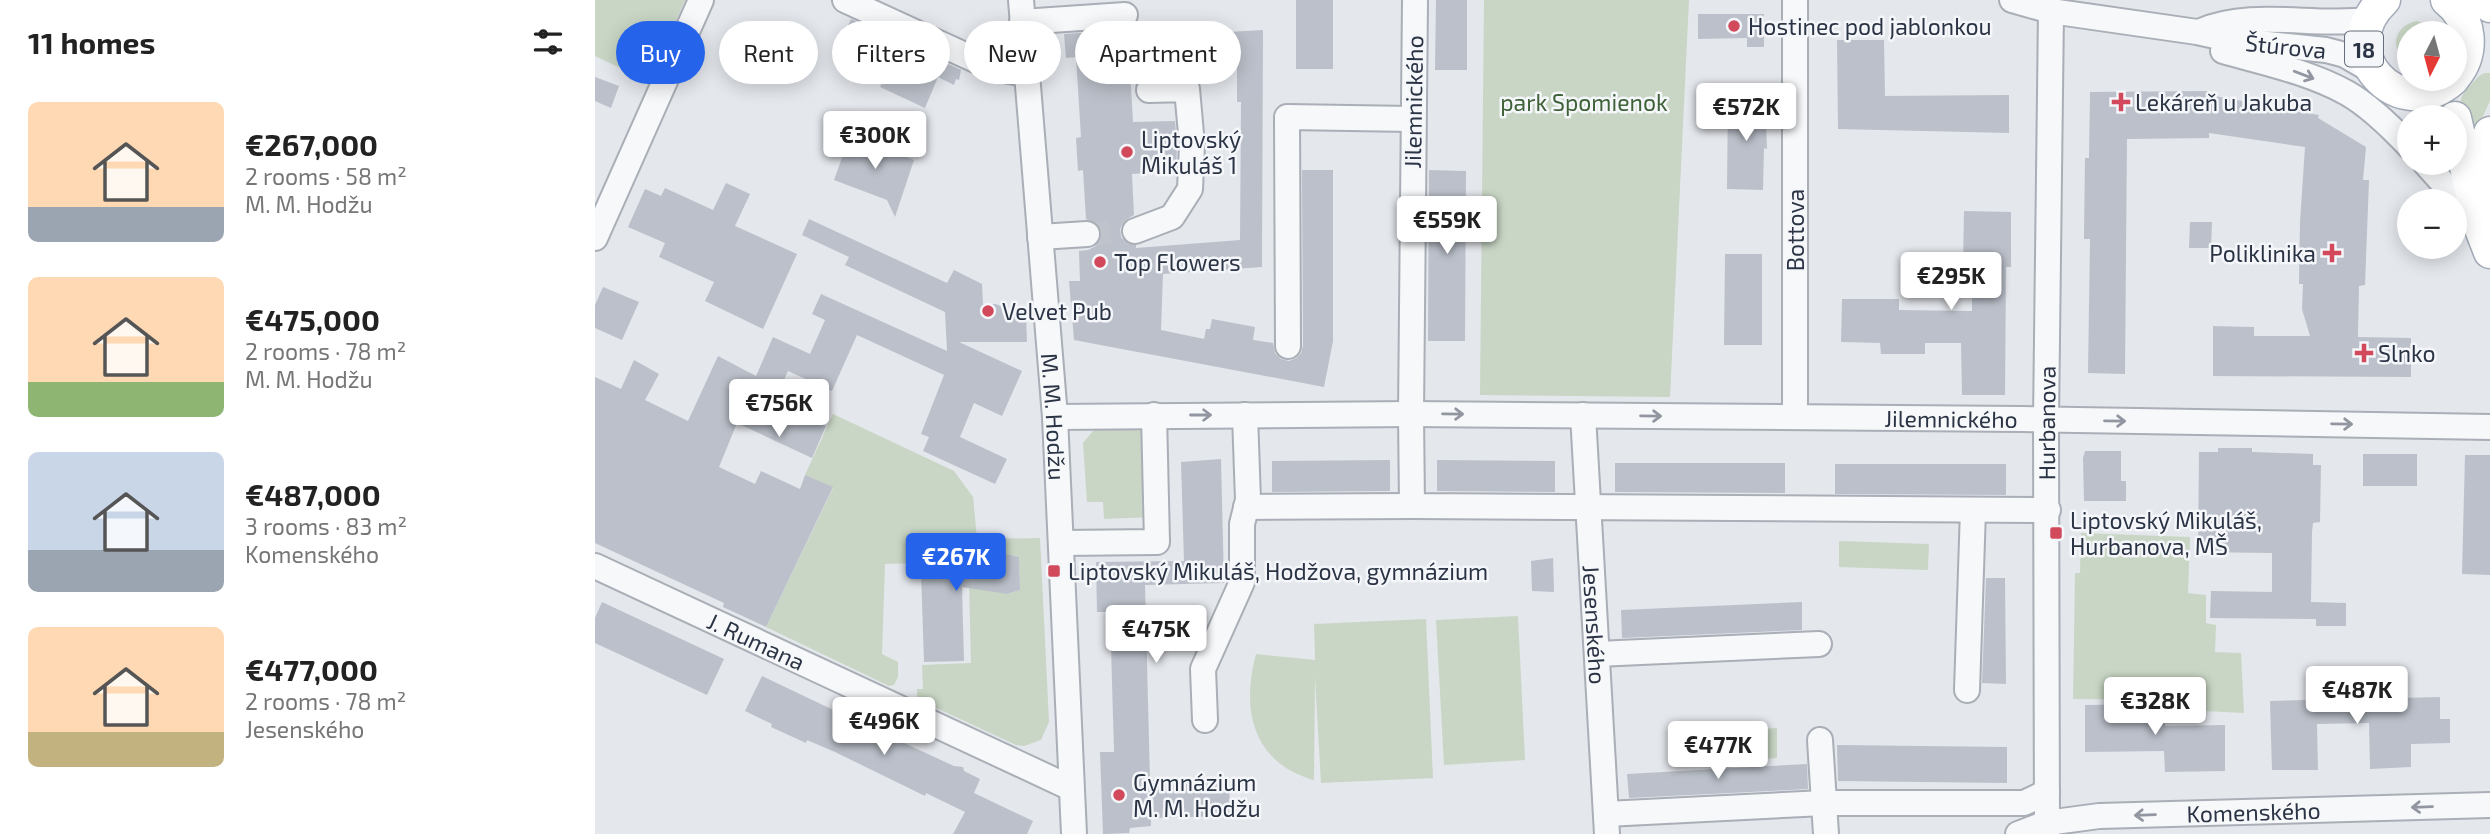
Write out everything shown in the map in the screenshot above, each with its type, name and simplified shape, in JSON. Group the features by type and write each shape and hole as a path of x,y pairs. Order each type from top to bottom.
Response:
{"main road":[{"path":"2463,3 2490,6"},
{"path":"2463,3 2475,24 2490,32"},
{"path":"2463,3 2466,21"},
{"name":"18","path":"2376,10 2363,41 2365,57 2371,69 2379,79 2397,91 2410,94 2432,91"},
{"path":"2467,28 2467,51"},
{"name":"18","path":"2467,70 2490,65"},
{"path":"2397,91 2408,105"},
{"path":"2485,238 2480,167 2490,133"},
{"path":"2467,166 2485,238"},
{"path":"2449,175 2485,238"}],"street":[{"path":"595,238 701,0"},
{"path":"845,0 964,55"},
{"name":"Jilemnického","path":"1411,414 1415,0"},
{"name":"Bottova","path":"1795,0 1795,417"},
{"name":"Štúrova","path":"2012,0 2051,11 2197,32 2238,41 2326,50 2345,55 2371,69"},
{"path":"2255,20 2292,0"},
{"name":"Štúrova","path":"2197,32 2220,23 2255,20 2320,23 2376,10"},
{"path":"1021,11 1125,15"},
{"name":"Hurbanova","path":"2047,829 2046,420 2051,11"},
{"path":"2197,32 2217,50 2297,72 2349,94 2397,133"},
{"name":"M. M. Hodžu","path":"1028,84 1055,417 1074,834"},
{"path":"1135,231 1171,217 1190,189 1192,145 1187,89 1149,90"},
{"path":"1288,346 1287,117 1412,119"},
{"path":"2435,175 2485,238"},
{"path":"1040,237 1087,234"},
{"path":"1411,414 1412,506"},
{"path":"1061,543 1157,541 1154,415"},
{"path":"1205,720 1203,669 1242,582 1246,507 1245,415"},
{"name":"Jilemnického","path":"1055,417 1583,415 2490,427"},
{"name":"Jesenského","path":"1583,415 1607,824"},
{"path":"1246,507 2048,510"},
{"path":"1967,690 1973,510"},
{"name":"J. Rumana","path":"595,566 1072,788"},
{"path":"1597,654 1819,644"},
{"path":"1820,740 1826,834"},
{"path":"1607,824 1824,803 2024,803 2047,792"},
{"name":"Komenského","path":"2018,834 2099,816 2490,806"}],"green space":[{"path":"595,0 685,0 676,21 616,21 616,66 595,56"},
{"name":"park Spomienok","path":"1484,0 1689,0 1670,397 1480,395"},
{"path":"2490,73 2490,101 2475,133 2467,119 2467,105 2461,103 2465,92 2479,77"},
{"path":"833,414 954,471 973,497 977,539 1040,538 1049,722 1041,740 1024,746 1016,745 917,699 917,689 923,689 922,665 971,663 969,581 1007,594 1020,590 1019,557 1005,554 977,560 977,564 968,563 965,541 917,542 917,563 885,564 882,654 898,662 898,677 894,685 889,686 766,627 833,488 805,475"},
{"path":"1103,427 1152,428 1152,517 1104,519 1103,502 1087,502 1083,443 1093,431"},
{"path":"2081,533 2190,537 2188,593 2206,595 2206,623 2216,625 2215,652 2241,653 2244,713 2203,711 2197,718 2176,718 2169,700 2073,699 2075,573 2080,573"},
{"path":"1839,541 1929,544 1928,570 1839,567"},
{"path":"1518,616 1525,760 1444,765 1436,620"},
{"path":"1426,619 1433,778 1321,783 1315,677 1314,780 1293,772 1277,761 1264,747 1251,714 1250,694 1256,654 1315,660 1314,624"},
{"path":"1777,728 1777,758 1676,764 1675,733"}],"building":[{"path":"1296,0 1333,0 1333,69 1296,69"},
{"path":"1436,0 1467,0 1467,70 1435,70"},
{"path":"1698,14 1764,14 1764,47 1747,47 1747,38 1698,39"},
{"path":"1263,30 1262,267 1163,274 1161,330 1204,339 1212,319 1255,327 1253,340 1273,343 1275,353 1281,359 1289,361 1296,358 1303,346 1302,170 1333,170 1333,341 1324,387 1074,340 1069,281 1080,281 1079,251 1096,246 1102,234 1099,225 1086,219 1083,170 1078,171 1076,138 1081,137 1078,84 1131,84 1133,122 1175,121 1176,171 1132,174 1134,215 1124,221 1120,229 1121,237 1126,243 1136,245 1136,248 1240,240 1241,102 1237,102 1237,84 1241,84 1241,31"},
{"path":"1075,33 1075,57 1066,58 1064,34"},
{"path":"1837,40 1884,40 1885,96 2009,95 2009,133 1838,129"},
{"path":"950,65 961,70 959,80 956,79 954,85 950,83"},
{"path":"595,77 619,86 611,108 595,101"},
{"path":"881,84 935,84 925,108 880,87"},
{"path":"2209,91 2209,95 2319,115 2318,118 2366,147 2363,180 2369,180 2365,285 2359,286 2358,337 2411,338 2411,377 2213,376 2213,326 2254,327 2254,336 2310,336 2302,309 2303,284 2299,284 2305,147 2209,133 2209,138 2127,139 2125,374 2088,373 2090,239 2084,239 2085,158 2089,158 2090,92"},
{"path":"1728,97 1765,97 1767,149 1764,148 1763,190 1727,189"},
{"path":"850,135 914,160 895,217 887,200 834,180"},
{"path":"1429,170 1466,171 1465,341 1428,341"},
{"path":"726,183 750,194 735,226 797,254 763,329 705,301 714,282 659,257 665,243 628,227 645,189 661,196 665,188 713,210"},
{"path":"1964,211 2011,212 2011,267 2006,267 2005,395 1962,395 1961,343 1925,343 1925,354 1881,354 1880,343 1841,342 1842,299 1899,299 1899,310 1972,311 1972,267 1963,267"},
{"path":"809,219 947,283 954,270 982,284 983,304 996,304 1026,317 1027,342 959,342 1022,371 1002,416 974,403 960,437 1007,459 995,484 923,451 929,437 921,434 944,375 857,335 832,391 788,371 774,402 826,426 812,458 737,423 719,467 755,484 761,471 800,489 805,475 833,487 766,627 723,607 724,603 595,543 595,377 621,389 634,360 659,374 645,400 688,421 718,356 756,376 773,337 810,354 825,320 812,314 821,294 947,351 945,312 845,265 849,257 802,235"},
{"path":"2190,222 2212,222 2211,248 2189,248"},
{"path":"1725,254 1762,254 1762,345 1724,345"},
{"path":"603,287 639,302 622,340 595,328 595,305"},
{"path":"2218,448 2252,448 2252,452 2313,454 2313,465 2321,465 2320,522 2313,523 2312,532 2311,602 2346,603 2346,626 2316,626 2316,619 2210,618 2211,591 2272,592 2272,553 2198,552 2199,452 2218,452"},
{"path":"2085,451 2121,451 2121,481 2126,481 2126,501 2084,501"},
{"path":"2363,454 2417,454 2417,486 2363,486"},
{"path":"2465,455 2490,455 2490,575 2462,574"},
{"path":"1221,459 1224,583 1145,585 1150,780 1229,777 1230,816 1151,818 1151,826 1130,828 1129,833 1103,834 1100,752 1114,752 1110,612 1097,612 1096,562 1184,561 1181,462"},
{"path":"1390,460 1390,491 1272,492 1272,461"},
{"path":"1437,460 1555,461 1555,492 1437,491"},
{"path":"1615,463 1785,463 1785,493 1615,492"},
{"path":"1835,464 2006,464 2006,495 1835,494"},
{"path":"965,541 963,563 1005,554 1019,557 1020,590 1007,594 962,587 964,661 924,662 920,542"},
{"path":"1553,558 1554,592 1532,591 1531,561"},
{"path":"1986,578 2005,578 2006,684 1982,683"},
{"path":"602,602 724,659 707,695 595,643 595,618"},
{"path":"1802,602 1802,630 1622,638 1621,610"},
{"path":"762,676 892,738 899,735 902,742 954,766 963,767 964,771 980,779 974,793 1033,821 1027,834 953,834 965,812 926,793 925,796 835,752 807,740 806,743 771,727 772,724 745,711"},
{"path":"2339,684 2399,686 2399,698 2440,697 2440,719 2450,719 2450,743 2411,744 2411,767 2370,769 2369,723 2317,724 2318,770 2272,770 2270,701 2339,699"},
{"path":"2164,704 2165,726 2225,725 2225,771 2165,772 2164,751 2085,752 2085,705"},
{"path":"1837,745 2007,747 2007,783 1838,781"},
{"path":"1807,764 1808,789 1629,798 1627,774"}],"tunnel":[{"path":"1087,234 1135,231"}],"place":[{"name":"Hostinec pod jablonkou","path":"1734,26"},
{"name":"Lekáreň u Jakuba","path":"2121,102"},
{"name":"Liptovský Mikuláš 1","path":"1127,152"},
{"name":"Poliklinika","path":"2332,253"},
{"name":"Top Flowers","path":"1100,262"},
{"name":"Velvet Pub","path":"988,311"},
{"name":"Slnko","path":"2364,353"},
{"name":"Liptovský Mikuláš, Hurbanova, MŠ","path":"2056,533"},
{"name":"Liptovský Mikuláš, Hodžova, gymnázium","path":"1054,571"},
{"name":"Gymnázium M. M. Hodžu","path":"1119,795"}]}
